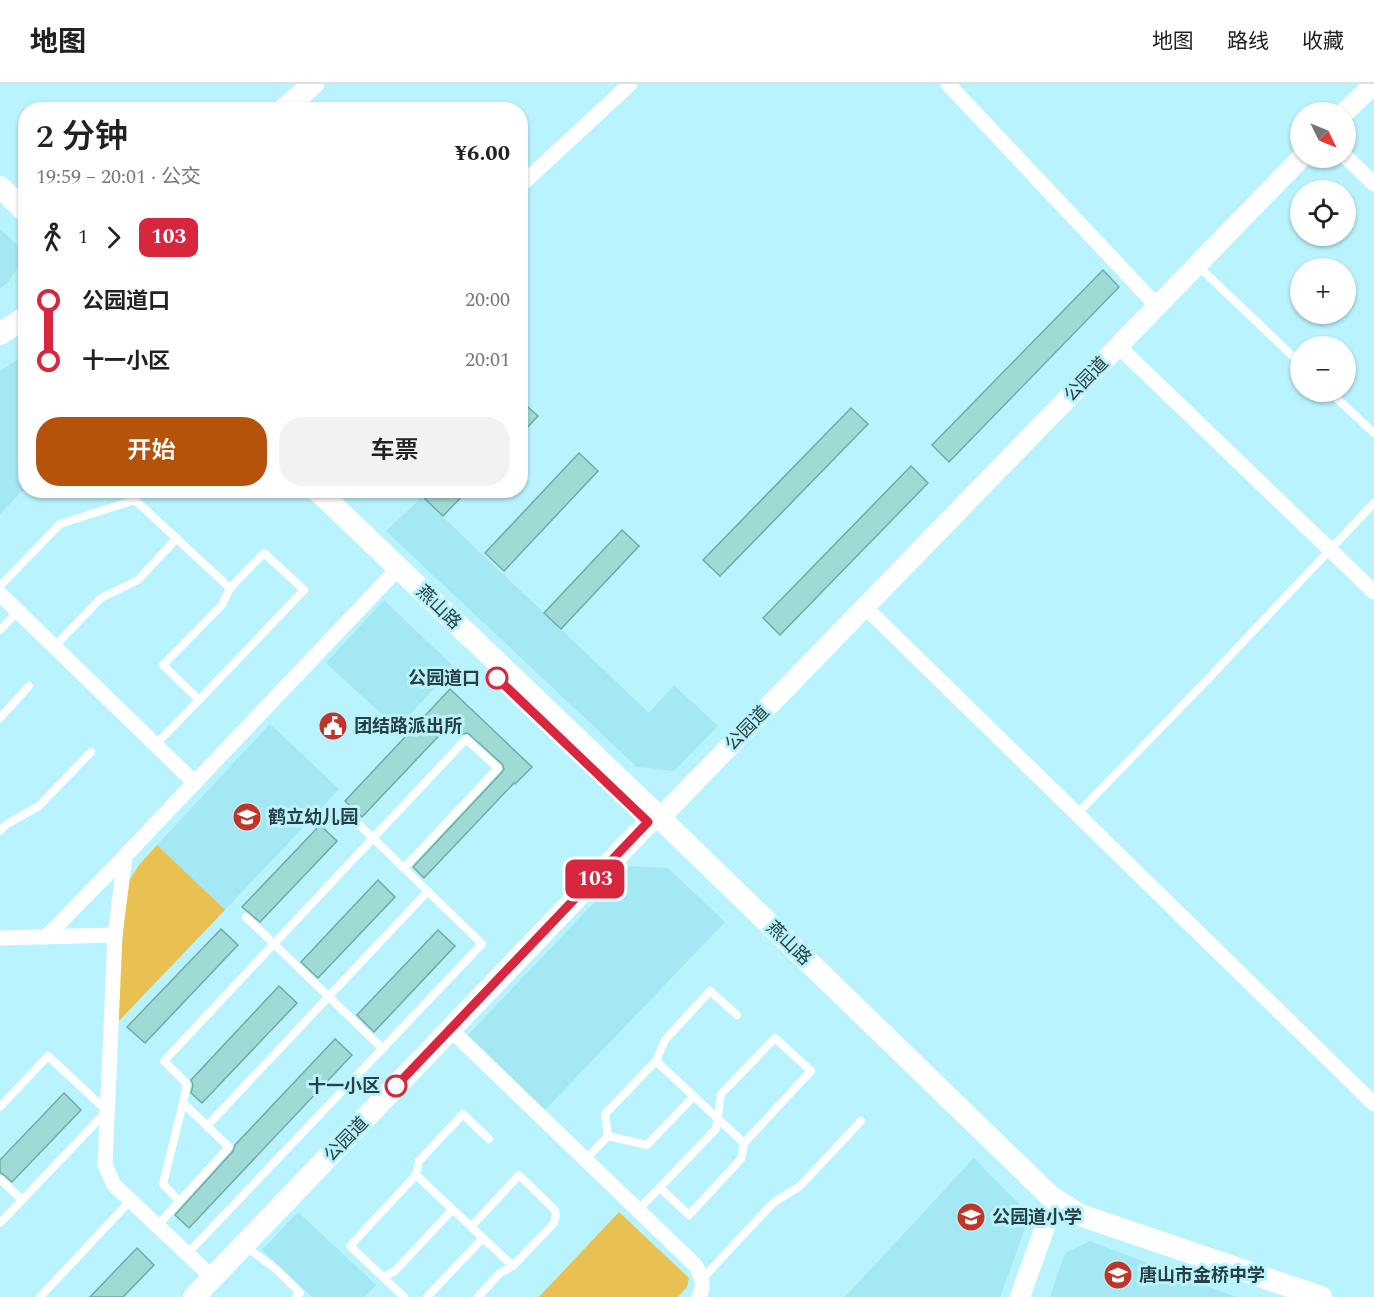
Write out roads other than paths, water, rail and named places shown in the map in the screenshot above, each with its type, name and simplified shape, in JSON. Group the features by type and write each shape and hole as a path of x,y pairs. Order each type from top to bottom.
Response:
{"main road":[{"path":"293,102 313,84"},
{"path":"313,102 333,84"},
{"path":"0,187 18,204"},
{"path":"0,202 18,219"},
{"path":"0,333 18,322"},
{"path":"0,349 18,338"},
{"name":"燕山路","path":"308,498 390,577 654,820 1050,1196 1080,1215 1322,1297"},
{"name":"燕山路","path":"325,498 1050,1213 1075,1225 1288,1297"},
{"name":"公园道","path":"194,1297 654,820"}],"street":[{"path":"528,179 630,84"},
{"path":"948,84 1157,306"},
{"path":"1355,102 1374,84"},
{"path":"1356,167 1374,184"},
{"name":"公园道","path":"654,820 865,607 1291,168"},
{"path":"1118,346 1374,592"},
{"path":"46,937 390,577"},
{"path":"0,594 195,783"},
{"path":"865,607 1374,1104"},
{"path":"125,856 115,935 105,1165 114,1185 213,1278"},
{"path":"0,938 115,935"},
{"path":"451,1030 696,1266 703,1278 702,1292 699,1297"},
{"path":"1020,1297 1050,1213"}],"lane":[{"path":"1197,265 1290,353"},
{"path":"1341,402 1374,433"},
{"path":"0,586 60,524 135,500 230,588"},
{"path":"1077,813 1208,679 1374,503"},
{"path":"55,646 100,598 138,580 177,538"},
{"path":"156,744 199,700 304,590 264,553 230,588 222,605 163,665 199,700"},
{"path":"0,630 18,611"},
{"path":"0,718 29,686"},
{"path":"179,1201 163,1184 187,1084 164,1061 466,739 498,768 404,868"},
{"path":"0,831 7,824 39,806 91,752"},
{"path":"187,1254 482,944 345,811"},
{"path":"207,1126 428,891"},
{"path":"246,916 383,1049"},
{"path":"608,1136 605,1114 656,1061 665,1040 710,991 737,1015"},
{"path":"638,1210 716,1129 721,1094 775,1038 810,1071 744,1143 741,1159 689,1215 660,1188"},
{"path":"0,1107 48,1056 107,1111 0,1223"},
{"path":"656,1061 744,1143"},
{"path":"608,1136 647,1145 694,1096"},
{"path":"157,1226 229,1147 183,1103"},
{"path":"404,1297 350,1246 416,1175 419,1161 463,1114 489,1139"},
{"path":"703,1278 773,1203 800,1186 861,1121"},
{"path":"585,1160 608,1136"},
{"path":"416,1175 513,1266"},
{"path":"471,1227 519,1175 555,1210 556,1215 554,1223 513,1266 500,1273 478,1297"},
{"path":"0,1179 22,1200"},
{"path":"40,1297 130,1200"},
{"path":"384,1277 395,1271 452,1210"},
{"path":"427,1297 483,1238"},
{"path":"244,1245 277,1270 300,1293 296,1297"}],"place":[{"name":"公园道口","path":"497,678"},
{"name":"团结路派出所","path":"333,726"},
{"name":"鹤立幼儿园","path":"247,817"},
{"name":"十一小区","path":"396,1086"},
{"name":"公园道小学","path":"971,1217"},
{"name":"唐山市金桥中学","path":"1118,1275"}]}
